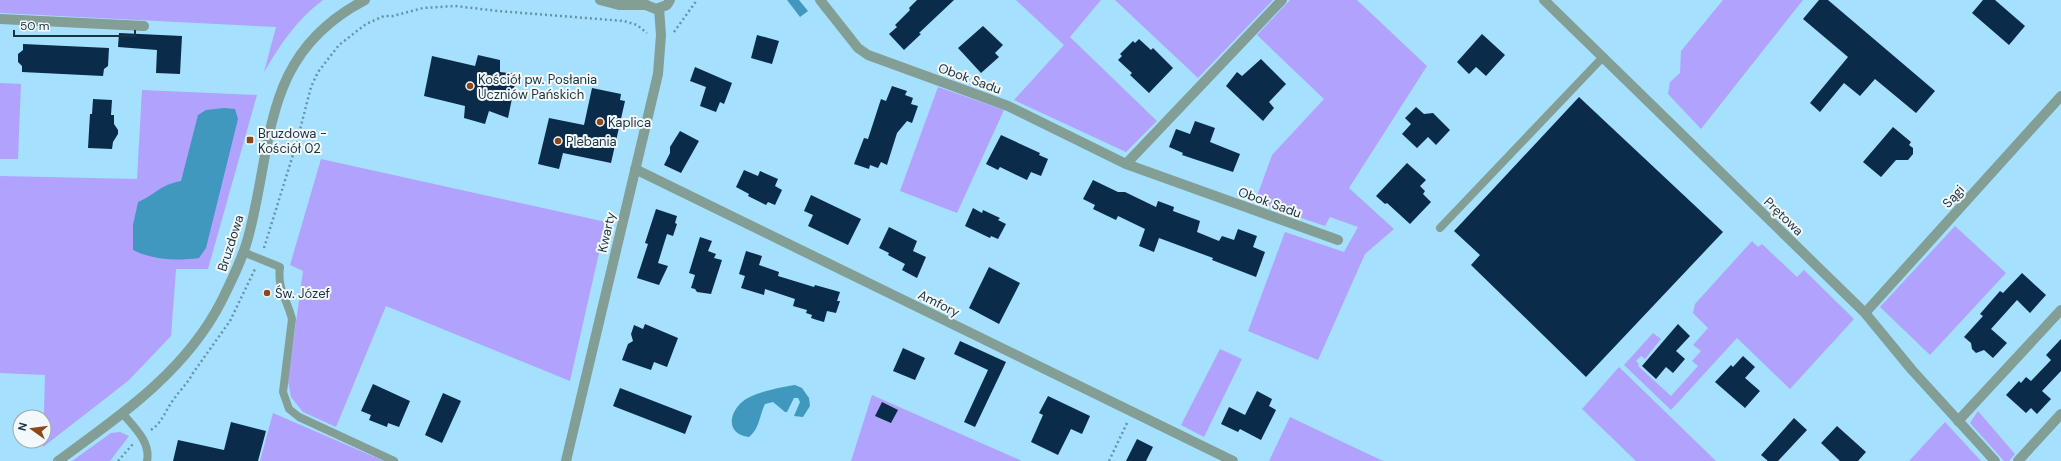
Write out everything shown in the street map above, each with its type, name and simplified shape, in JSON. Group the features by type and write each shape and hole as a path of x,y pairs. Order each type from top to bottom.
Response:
{"street":[{"name":"Bruzdowa","path":"58,461 123,414 167,376 200,335 220,304 243,252 251,224 268,138 284,81 296,60 323,28 341,14 365,0"},
{"path":"600,0 619,5 644,2 650,7 659,8 667,5 670,0"},
{"name":"Obok Sadu","path":"820,0 862,52 1008,106 1126,164 1338,240"},
{"path":"1126,164 1282,0"},
{"name":"Prętowa","path":"1544,0 1865,313 1958,421 1995,461"},
{"name":"Kwarty","path":"566,461 658,74 661,35 659,8"},
{"path":"0,20 144,26"},
{"name":"Sągi","path":"1865,313 2061,96"},
{"name":"Amfory","path":"635,169 1233,461"},
{"path":"1958,421 2061,310"},
{"path":"2018,461 2061,414"}],"lane":[{"path":"1440,228 1603,57"},
{"path":"243,252 280,267 280,285 292,318 283,392 288,408 299,417 394,461"},
{"path":"123,414 142,437 147,452 147,461"}],"path":[{"path":"671,35 698,0"},
{"path":"149,432 157,427 174,398 189,381 193,373 230,321 260,259 294,152 311,87 318,72 331,54 351,34 366,24 384,16 393,16 424,8 455,6 506,12 624,21 638,25 649,34"},
{"path":"1109,461 1133,412"},
{"path":"118,461 135,442"}],"shaded area":[{"path":"0,0 323,0 297,24 276,52 264,72 276,27 0,13"},
{"path":"1016,0 1101,0 1070,37 1157,121 1126,152 1014,100 1064,45"},
{"path":"1115,0 1273,0 1198,78"},
{"path":"1290,0 1357,0 1427,66 1349,188 1394,229 1365,254 1318,360 1248,331 1285,232 1344,252 1358,227 1330,217 1325,226 1255,202 1272,155 1324,99 1257,35"},
{"path":"1723,0 1803,0 1701,129 1668,94 1670,82 1680,73 1681,51"},
{"path":"0,83 21,84 18,159 0,159"},
{"path":"938,87 1004,110 957,213 900,191"},
{"path":"142,90 257,95 208,269 176,269 171,336 128,381 52,440 52,409 44,409 45,375 0,373 0,176 137,179"},
{"path":"321,159 606,222 570,381 386,306 336,427 303,412 291,397 288,381 303,271 290,265"},
{"path":"1955,226 2006,273 1930,355 1880,307"},
{"path":"1752,241 1758,247 1762,244 1797,277 1804,270 1854,319 1790,389 1737,338 1671,410 1624,365 1653,333 1661,339 1645,359 1641,356 1636,361 1639,364 1638,366 1671,396 1698,366 1692,361 1701,351 1693,345 1708,328 1693,313 1695,304"},
{"path":"1220,349 1242,359 1204,437 1181,425"},
{"path":"1619,367 1716,461 1636,461 1582,409"},
{"path":"872,395 1022,461 851,461"},
{"path":"1978,411 2015,454 2009,461 2004,461 1970,423"},
{"path":"273,413 384,461 260,461"},
{"path":"1290,417 1383,461 1269,461"},
{"path":"1945,422 1981,461 1909,461"},
{"path":"120,432 129,436 110,461 72,461 111,433"}],"water":[{"path":"787,0 799,0 808,11 800,17"},
{"path":"224,108 235,109 238,119 206,248 199,258 182,259 157,258 133,250 133,225 138,202 163,187 181,181 198,115 206,110"},
{"path":"795,385 802,388 809,398 810,406 803,417 794,416 800,402 798,398 794,398 787,412 773,402 765,404 757,426 749,437 741,435 733,427 733,415 740,404 746,399 777,388"}],"building":[{"path":"917,0 954,0 919,33 921,34 904,50 889,34 897,27 895,25 910,10 909,8"},
{"path":"1819,0 1828,0 1935,91 1916,113 1875,79 1860,96 1844,83 1820,112 1810,103 1848,57 1803,19"},
{"path":"1983,0 1995,0 2025,26 2009,45 1972,13"},
{"path":"983,26 1003,45 995,53 999,57 981,73 958,48"},
{"path":"119,33 182,36 180,74 156,73 157,50 118,47"},
{"path":"1482,34 1505,55 1486,76 1476,67 1469,74 1457,62"},
{"path":"757,35 779,41 772,64 751,58"},
{"path":"1139,39 1151,50 1153,48 1173,68 1149,93 1130,75 1132,73 1118,60 1122,56 1120,54 1133,41 1135,43"},
{"path":"23,44 109,48 108,66 104,69 103,76 22,72 22,66 18,62 18,54 23,50"},
{"name":"Kościół pw. Posłania Uczniów Pańskich","path":"478,55 500,60 500,72 517,74 508,118 489,111 485,124 464,118 465,106 424,96 432,56 475,66"},
{"path":"1261,59 1286,84 1269,102 1274,108 1263,121 1226,86 1237,72 1242,76"},
{"path":"695,67 732,83 724,104 720,102 716,112 700,106 706,87 690,81"},
{"path":"892,86 907,91 905,95 913,98 911,104 918,106 912,123 907,121 897,133 887,165 881,162 878,168 870,165 869,169 854,164 864,138 868,139 881,99 886,101"},
{"path":"592,88 621,94 620,100 625,101 611,163 563,153 559,169 538,164 549,118 584,125"},
{"path":"1579,97 1723,232 1586,377 1471,265 1480,255 1454,231"},
{"path":"93,99 112,100 111,115 114,115 114,124 118,130 118,134 113,142 112,149 88,148 90,114 92,114"},
{"path":"1416,107 1424,114 1433,113 1450,130 1436,145 1428,137 1417,148 1402,134 1411,124 1405,118"},
{"path":"1195,121 1215,128 1210,142 1240,154 1233,172 1182,155 1183,153 1169,147 1176,129 1190,134"},
{"path":"1893,127 1911,142 1909,145 1913,148 1913,154 1908,160 1896,160 1881,177 1863,162"},
{"path":"680,131 699,141 681,173 664,165 670,153 670,147"},
{"path":"1001,135 1040,153 1039,155 1048,159 1041,176 1031,172 1027,180 1000,167 998,170 986,164"},
{"path":"1407,163 1426,180 1420,186 1425,191 1423,194 1431,202 1410,224 1387,203 1385,204 1376,196"},
{"path":"744,170 758,176 760,171 778,179 775,186 782,190 775,205 768,202 766,205 748,196 749,194 736,187"},
{"path":"1093,180 1118,192 1125,192 1156,207 1158,201 1174,207 1173,211 1200,221 1197,232 1219,241 1222,236 1234,240 1238,229 1257,236 1253,247 1265,252 1256,277 1212,260 1213,258 1159,238 1154,252 1139,246 1145,229 1118,216 1116,220 1093,209 1095,205 1083,199"},
{"path":"811,195 861,219 848,245 808,226 813,215 804,211"},
{"path":"973,208 982,213 983,210 1000,218 998,220 1006,224 998,239 991,236 990,238 965,226"},
{"path":"656,209 677,216 675,223 677,224 673,236 667,234 658,263 668,266 659,285 637,278 648,244 645,243"},
{"path":"889,227 917,241 913,251 926,257 917,278 902,270 905,264 888,255 889,253 879,248"},
{"path":"700,237 712,241 708,251 716,254 714,258 722,260 711,294 697,292 695,289 691,288 695,275 689,273"},
{"path":"746,251 762,256 759,265 779,272 778,276 814,287 815,285 840,292 837,301 840,301 836,313 827,311 824,322 811,318 812,315 806,313 807,310 793,306 795,299 765,289 764,295 741,288 745,276 739,274"},
{"path":"989,267 1020,283 999,324 969,308"},
{"path":"2022,273 2046,295 2030,313 2017,300 1991,329 2007,343 1993,358 1984,350 1976,353 1972,349 1971,343 1964,337 1983,316 1980,314 2000,291 2003,293"},
{"path":"645,324 678,338 667,367 654,362 651,370 622,360 628,344 633,341 631,334 634,325 643,329"},
{"path":"1678,324 1690,336 1676,351 1685,359 1673,373 1666,367 1656,379 1642,366"},
{"path":"2061,339 2061,371 2042,391 2051,399 2037,414 2031,408 2026,413 2006,395 2019,381 2021,383 2026,377 2031,381 2051,360 2046,355"},
{"path":"960,341 1006,362 975,427 964,422 988,370 954,354"},
{"path":"903,348 925,358 915,380 893,371"},
{"path":"1743,356 1755,367 1745,378 1760,391 1745,408 1715,382 1731,365 1733,367"},
{"path":"373,384 410,401 399,427 388,423 387,427 369,420 371,415 361,411"},
{"path":"620,388 692,416 685,434 613,406"},
{"path":"1257,391 1272,399 1269,406 1276,410 1261,440 1240,429 1238,432 1221,424 1229,407 1245,415"},
{"path":"443,393 461,401 442,443 425,435"},
{"path":"1048,396 1090,416 1082,434 1071,429 1058,455 1031,442 1043,415 1039,413"},
{"path":"882,402 898,410 891,423 875,416"},
{"path":"1794,418 1807,430 1778,461 1768,461 1761,455"},
{"path":"231,422 266,431 258,461 173,461 178,440 224,450"},
{"path":"1837,426 1866,452 1858,461 1840,461 1821,443"},
{"path":"1137,439 1153,447 1146,461 1126,461"}],"place":[{"name":"Kościół pw. Posłania Uczniów Pańskich","path":"470,86"},
{"name":"Kaplica","path":"600,122"},
{"name":"Bruzdowa - Kościół 02","path":"250,140"},
{"name":"Plebania","path":"558,141"},
{"name":"Św. Józef","path":"267,293"}]}
